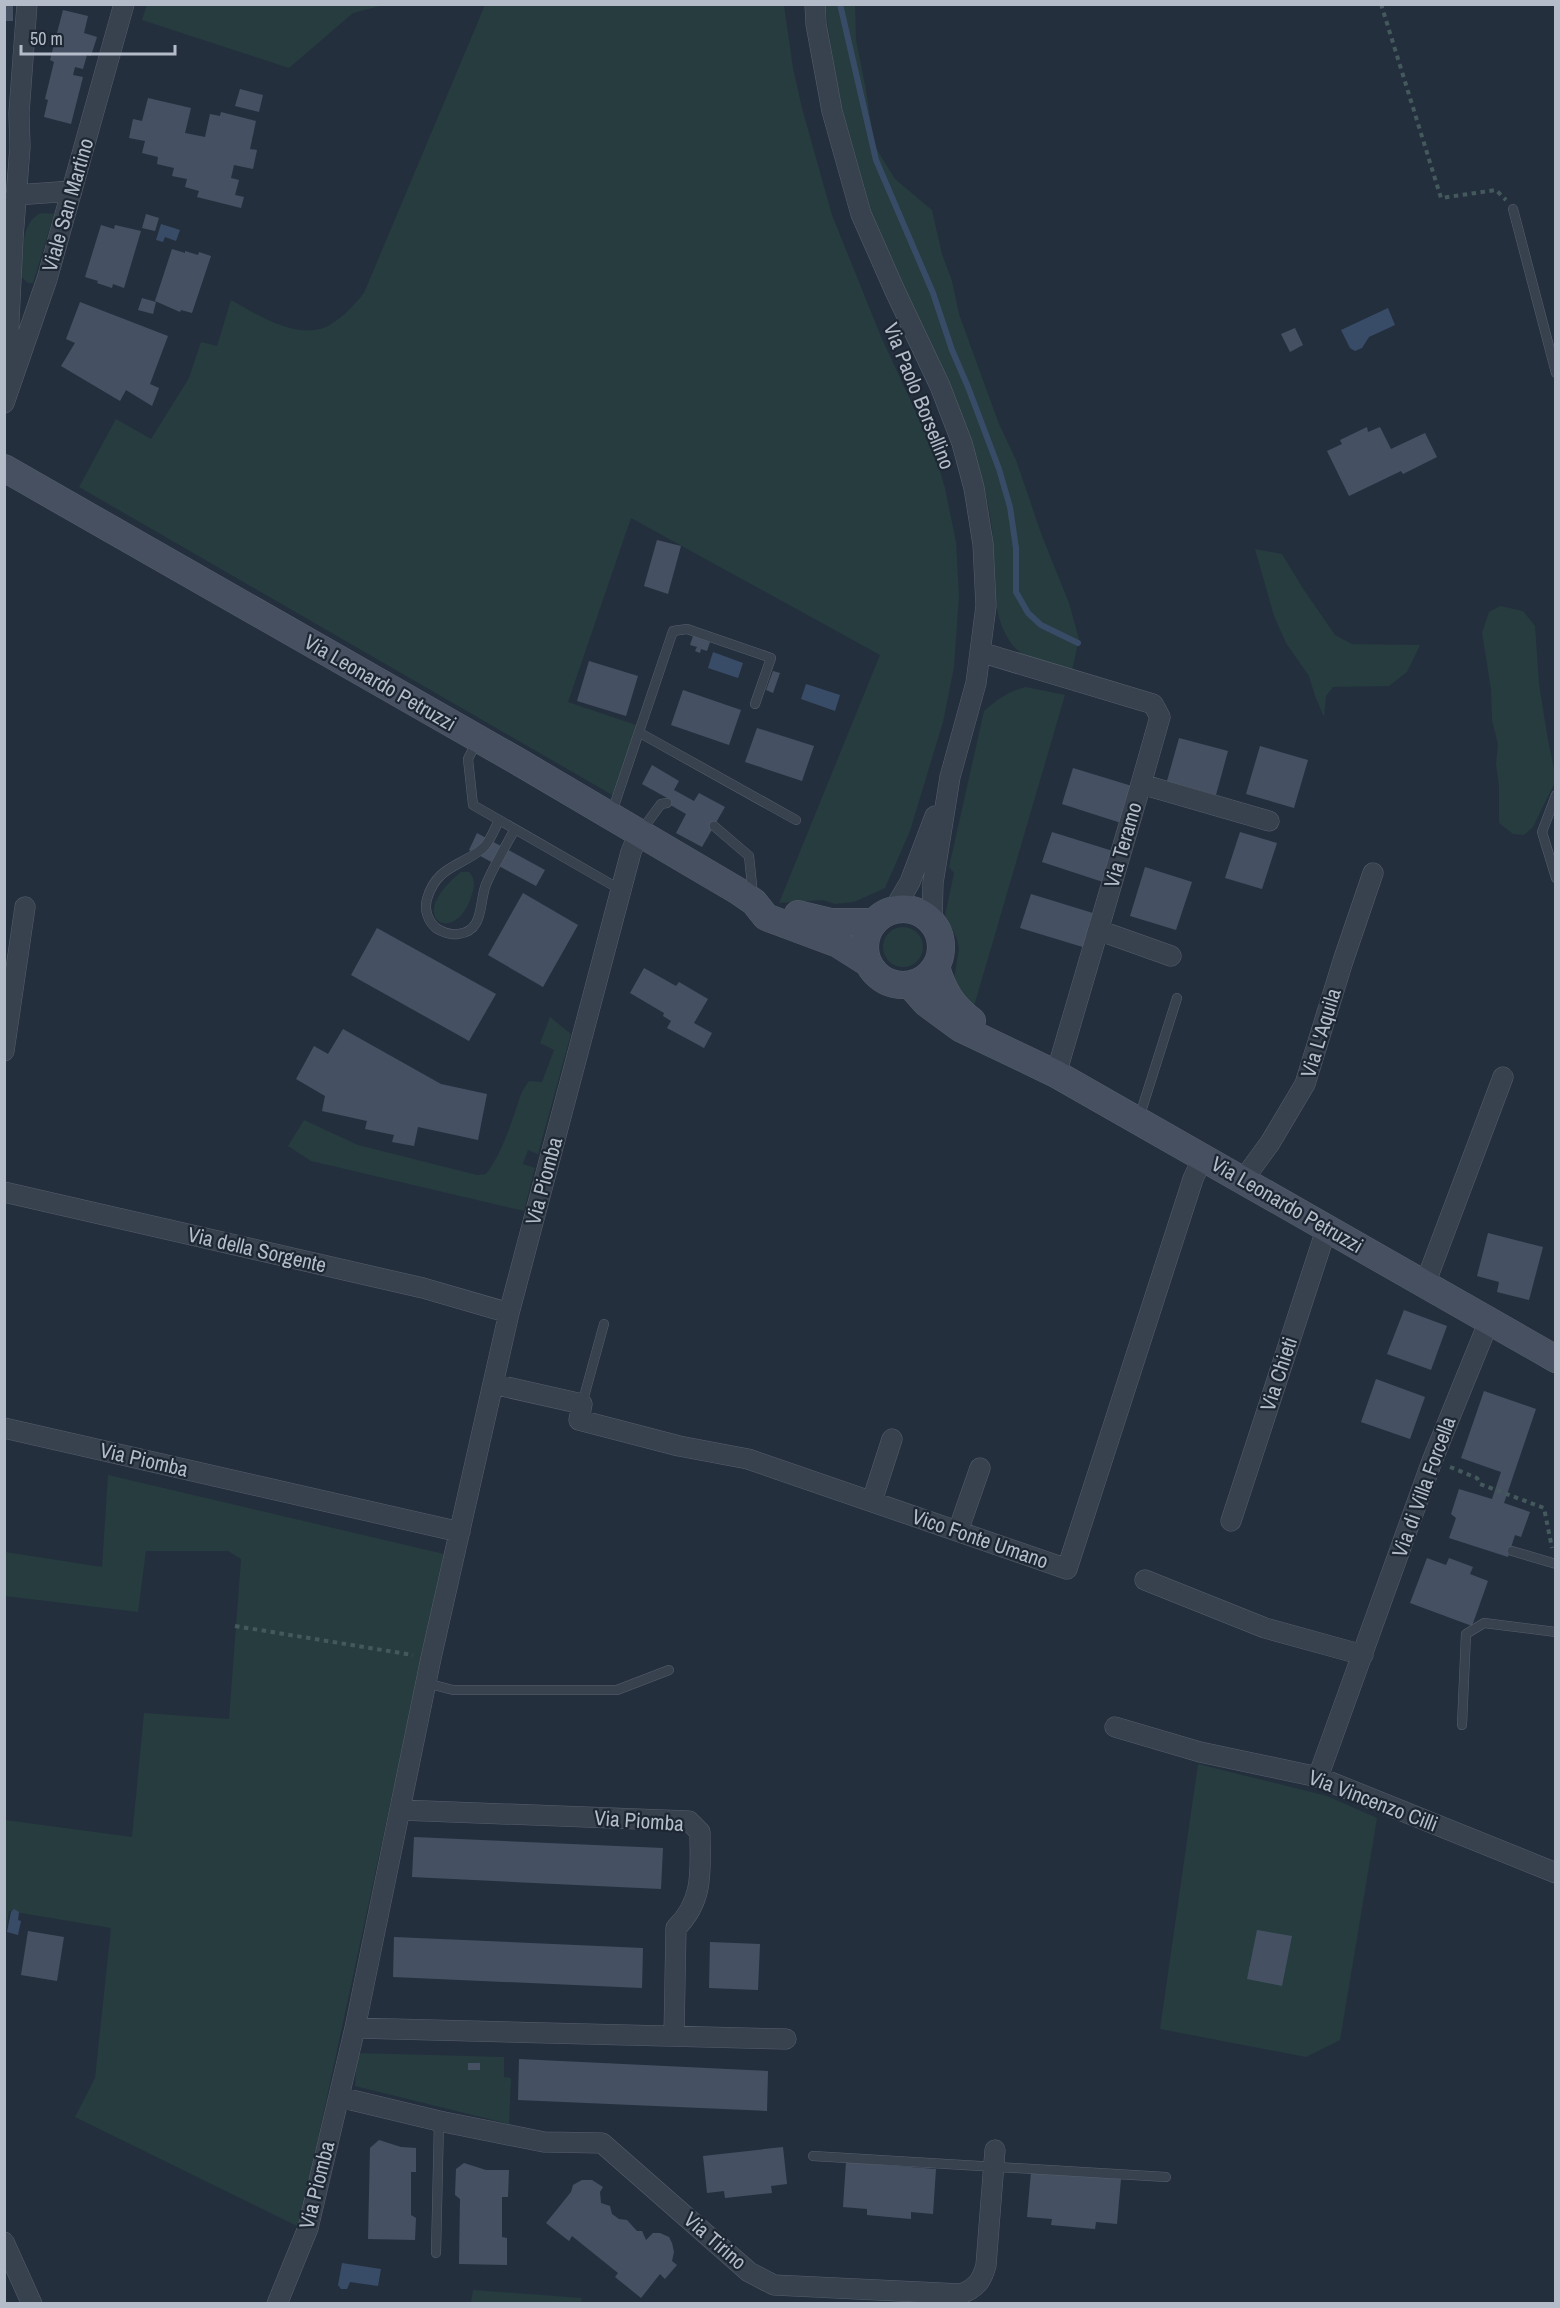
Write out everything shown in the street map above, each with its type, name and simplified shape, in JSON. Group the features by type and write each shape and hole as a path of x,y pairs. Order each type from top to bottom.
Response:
{"main road":[{"name":"Via Leonardo Petruzzi","path":"4,468 639,833 750,899 766,917 838,944 868,963"},
{"name":"Via Leonardo Petruzzi","path":"750,899 773,903 794,913 831,922 883,916"},
{"path":"914,910 932,922 941,939 940,958 936,967 920,982 897,985 885,981 875,973 868,963 865,942 883,916 914,910"},
{"name":"Via Leonardo Petruzzi","path":"936,967 944,991 953,1005 1016,1054"},
{"name":"Via Leonardo Petruzzi","path":"910,985 926,1003 960,1028 1056,1074 1556,1359"}],"street":[{"path":"10,367 8,342 20,147 19,113 27,4"},
{"name":"Viale San Martino","path":"4,403 10,367 38,307 124,4"},
{"name":"Via Paolo Borsellino","path":"815,4 816,24 832,111 861,214 894,291 940,386 962,443 974,488 982,544 986,606 976,683 950,777 910,882 883,916"},
{"path":"16,195 72,191"},
{"path":"11,297 38,307"},
{"path":"980,652 1153,704 1160,717 1141,784"},
{"name":"Via Paolo Borsellino","path":"932,922 933,883 950,777"},
{"name":"Via Teramo","path":"1056,1074 1141,784 1269,821"},
{"name":"Via Piomba","path":"277,2304 308,2228 355,2028 431,1658 509,1313 631,852 639,833"},
{"name":"Via L'Aquila","path":"1242,1180 1270,1143 1305,1084 1373,873"},
{"path":"4,1051 25,907"},
{"path":"1098,930 1171,956"},
{"path":"1425,1284 1503,1077"},
{"name":"Vico Fonte Umano","path":"582,1404 579,1420 679,1446 748,1459 1066,1569 1193,1179 1203,1157"},
{"name":"Via della Sorgente","path":"4,1192 423,1288 509,1313"},
{"name":"Via Chieti","path":"1231,1521 1327,1227"},
{"name":"Via di Villa Forcella","path":"1318,1778 1432,1461 1489,1321"},
{"path":"494,1384 582,1404"},
{"name":"Via Piomba","path":"4,1428 460,1532"},
{"path":"872,1501 892,1439"},
{"path":"958,1531 980,1468"},
{"path":"1146,1580 1265,1628 1363,1655"},
{"name":"Via Vincenzo Cilli","path":"1116,1727 1200,1752 1318,1778 1556,1873"},
{"name":"Via Piomba","path":"400,1810 689,1821 700,1832 700,1889 689,1915 673,1927 674,2035"},
{"path":"355,2028 786,2039"},
{"name":"Via Tirino","path":"339,2097 439,2121 544,2142 602,2143 749,2272 774,2285 961,2294 972,2289 984,2274 986,2265 994,2159"},
{"path":"4,2242 32,2304"}],"lane":[{"path":"1513,209 1556,373"},
{"path":"611,817 673,631 687,629 771,658 755,704"},
{"path":"640,733 795,820"},
{"path":"478,739 468,759 473,805 621,890"},
{"path":"1556,795 1542,832 1556,879"},
{"path":"639,833 661,804 667,804"},
{"path":"499,820 484,847 447,869 435,881 429,892 425,904 426,913 432,924 441,932 456,934 466,932 475,925 481,914 486,883 515,829"},
{"path":"714,826 750,856 752,885 750,899"},
{"path":"1138,1121 1177,998"},
{"path":"582,1404 604,1324"},
{"path":"1512,1551 1556,1564"},
{"path":"1462,1725 1466,1634 1484,1623 1556,1632"},
{"path":"426,1683 453,1690 617,1690 669,1670"},
{"path":"435,2253 439,2121"},
{"path":"813,2156 994,2159 1166,2177"}],"path":[{"path":"1381,4 1441,198 1496,190 1513,209"},
{"path":"1449,1467 1476,1478 1480,1484 1544,1508 1553,1552"},
{"path":"235,1626 431,1658"}],"green space":[{"path":"147,4 384,5 353,13 289,68 142,20"},
{"path":"485,5 784,5 793,68 802,108 832,215 882,339 934,451 945,488 956,542 959,595 954,667 943,722 910,831 885,888 854,902 835,904 823,900 779,903 880,655 631,518 568,702 639,726 614,796 79,487 116,419 151,439 189,378 201,342 217,346 231,300 267,320 308,331 321,329 333,323 361,297"},
{"path":"825,5 855,5 856,40 874,145 895,179 932,210 959,314 1069,603 1079,639 1071,675 1021,653 1014,647 1003,628 998,614 994,586 991,522 980,472 952,398 886,252 859,178 843,114"},
{"path":"41,213 54,214 33,283 29,283 21,275 24,240 29,224"},
{"path":"1255,549 1282,554 1335,635 1352,644 1420,645 1407,672 1389,686 1333,687 1326,696 1324,717 1309,676 1286,643 1274,616"},
{"path":"1500,606 1523,611 1535,626 1539,684 1555,774 1555,782 1533,827 1524,835 1513,834 1499,823 1499,786 1496,764 1498,744 1492,720 1491,689 1482,633 1489,612"},
{"path":"1026,687 1065,695 972,1013 954,979 959,949 957,939 945,915 954,873 949,867 984,711 1004,696"},
{"path":"461,872 469,872 474,882 465,911 456,920 446,923 438,921 434,914 435,903 444,889"},
{"path":"903,927 917,933 923,947 917,961 903,967 889,961 883,947 889,933"},
{"path":"550,1017 571,1034 538,1154 528,1150 523,1164 535,1168 524,1211 311,1161 288,1146 304,1120 358,1145 477,1175 486,1174 503,1144 524,1088 529,1081 542,1082 554,1050 540,1043"},
{"path":"108,1475 444,1554 299,2227 75,2117 95,2078 111,1928 9,1911 5,1936 5,1820 132,1837 144,1713 229,1719 241,1559 228,1551 146,1551 138,1612 5,1596 5,1552 102,1567"},
{"path":"1198,1764 1327,1796 1377,1818 1340,2040 1306,2057 1160,2029"},
{"path":"357,2053 504,2057 504,2077 511,2078 509,2124 355,2086"},
{"path":"473,2290 582,2298 581,2303 471,2303"}],"water":[{"path":"161,224 180,230 176,241 165,237 163,242 156,240"},
{"path":"1388,308 1395,325 1369,337 1362,348 1355,351 1350,348 1341,330"},
{"path":"713,652 743,663 738,678 708,668"},
{"path":"806,684 840,695 835,711 801,699"},
{"path":"14,1909 19,1912 18,1920 21,1921 18,1935 7,1932 11,1912"},
{"path":"342,2263 381,2269 378,2286 350,2282 347,2289 341,2289 338,2285"}],"building":[{"path":"4,4 13,4 13,21 4,21"},
{"path":"63,10 88,16 84,33 97,37 91,56 87,55 83,69 75,67 73,75 83,77 71,124 44,117 48,100 45,99 54,62 50,60"},
{"path":"240,89 263,95 259,112 235,106"},
{"path":"148,98 191,108 185,133 205,137 210,114 220,116 221,112 256,121 250,149 257,150 253,169 234,165 231,178 239,180 235,195 244,197 241,208 197,197 199,191 185,187 187,179 172,176 174,168 157,164 158,157 142,153 145,141 129,138 133,119 142,121"},
{"path":"146,214 159,218 155,231 142,228"},
{"path":"101,225 114,229 115,225 141,231 124,288 113,284 112,288 85,277"},
{"path":"172,249 198,255 199,252 211,256 192,313 181,310 180,312 155,301"},
{"path":"142,298 156,302 153,314 138,310"},
{"path":"80,302 168,336 150,384 159,388 152,406 126,390 120,401 61,366 75,343 66,339"},
{"path":"1295,328 1303,345 1290,352 1281,334"},
{"path":"1367,427 1368,432 1380,427 1391,449 1425,433 1437,457 1349,496 1327,451 1342,444 1340,440"},
{"path":"657,540 681,546 668,594 644,586"},
{"path":"693,636 710,642 707,651 701,649 700,653 695,651 697,647 690,645"},
{"path":"589,661 638,676 626,716 577,701"},
{"path":"773,671 780,673 773,693 766,690"},
{"path":"683,690 741,710 729,745 671,725"},
{"path":"757,728 814,746 802,781 745,762"},
{"path":"1179,738 1228,751 1216,795 1167,781"},
{"path":"1260,746 1308,760 1294,808 1246,794"},
{"path":"652,765 679,781 674,790 694,801 699,793 725,807 702,847 676,833 686,814 667,803 669,799 642,784"},
{"path":"1073,768 1132,786 1121,823 1062,804"},
{"path":"1052,832 1116,852 1106,883 1042,862"},
{"path":"1240,832 1277,843 1262,889 1225,878"},
{"path":"477,833 545,870 536,886 469,850"},
{"path":"1145,867 1192,882 1176,930 1130,916"},
{"path":"523,893 578,925 543,987 488,955"},
{"path":"1031,894 1096,914 1086,948 1020,928"},
{"path":"377,928 496,994 469,1041 351,975"},
{"path":"644,968 676,986 679,982 708,999 694,1023 712,1033 704,1048 667,1028 671,1021 663,1016 664,1013 630,993"},
{"path":"343,1029 441,1084 487,1094 478,1140 418,1127 414,1146 392,1142 394,1135 365,1129 367,1121 322,1111 325,1096 296,1079 314,1046 328,1054"},
{"path":"1488,1233 1543,1247 1529,1300 1497,1292 1499,1282 1477,1276"},
{"path":"1404,1310 1447,1326 1431,1370 1387,1354"},
{"path":"1376,1379 1425,1397 1410,1439 1361,1422"},
{"path":"1484,1391 1536,1409 1504,1503 1530,1512 1521,1537 1515,1535 1508,1557 1449,1538 1456,1518 1451,1514 1459,1489 1492,1499 1501,1472 1461,1458"},
{"path":"1427,1558 1446,1565 1449,1558 1473,1567 1470,1574 1488,1581 1472,1626 1410,1603"},
{"path":"414,1837 663,1848 661,1889 412,1877"},
{"path":"1257,1930 1292,1936 1282,1986 1247,1979"},
{"path":"28,1931 64,1937 57,1981 21,1975"},
{"path":"394,1937 643,1948 642,1988 393,1977"},
{"path":"710,1942 760,1944 758,1990 709,1988"},
{"path":"519,2059 768,2071 767,2111 518,2100"},
{"path":"468,2063 480,2063 480,2070 468,2070"},
{"path":"379,2140 401,2147 416,2148 416,2172 411,2172 411,2215 416,2218 415,2240 368,2239 370,2148"},
{"path":"783,2147 787,2184 771,2186 772,2193 725,2198 724,2191 707,2193 703,2156"},
{"path":"846,2162 936,2169 933,2214 911,2212 911,2219 867,2215 867,2209 843,2207"},
{"path":"464,2163 486,2170 509,2170 508,2197 502,2197 502,2237 507,2238 507,2265 459,2264 460,2199 455,2195 456,2169"},
{"path":"1031,2172 1121,2179 1117,2224 1096,2222 1095,2229 1051,2225 1052,2219 1027,2217"},
{"path":"582,2180 592,2180 603,2187 600,2192 601,2203 610,2206 612,2214 619,2219 627,2220 637,2231 642,2231 646,2240 653,2233 660,2233 669,2237 672,2243 674,2252 672,2261 677,2265 665,2279 660,2274 641,2298 615,2277 618,2273 572,2236 569,2241 546,2223 571,2192 573,2185"}],"waterway":[{"path":"840,4 876,160 933,293 952,350 999,469 1010,507 1016,548 1016,592 1028,613 1041,625 1078,643"}]}
